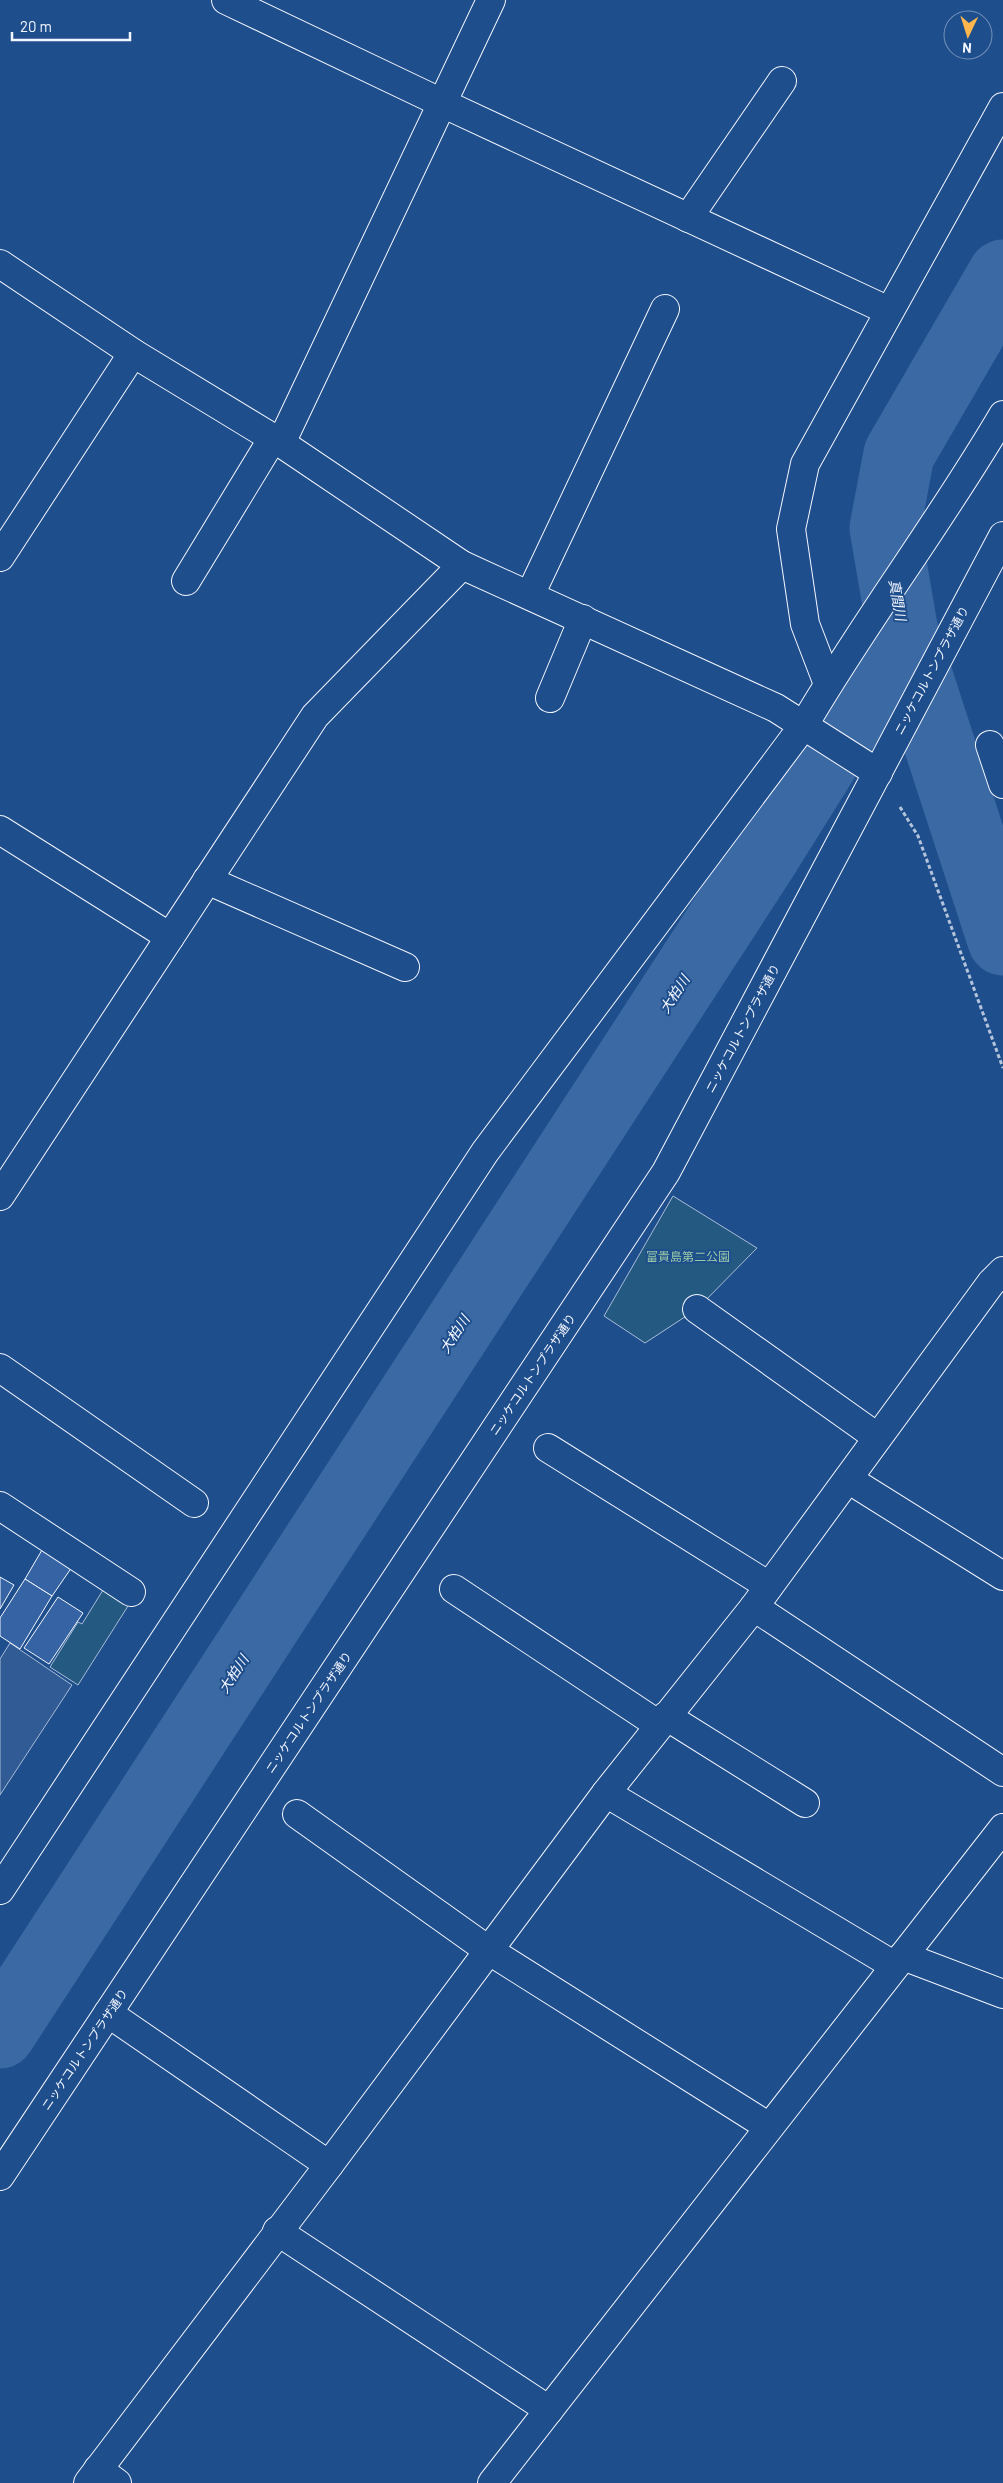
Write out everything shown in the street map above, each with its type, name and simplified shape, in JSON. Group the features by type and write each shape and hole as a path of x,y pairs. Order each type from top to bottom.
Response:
{"street":[{"path":"226,0 442,103 889,311"},
{"path":"186,581 277,441 491,0"},
{"path":"688,218 782,81"},
{"path":"830,681 805,624 791,529 805,464 1003,107"},
{"path":"0,264 134,353 277,441 462,565 776,708 878,773"},
{"path":"530,595 665,309"},
{"path":"0,557 134,353"},
{"path":"0,1890 485,1152 804,725 830,681 967,476 1003,415"},
{"name":"ニッケコルトンプラザ通り","path":"0,2176 666,1172 878,773 963,608 1003,536"},
{"path":"0,1196 315,716 462,565"},
{"path":"550,698 583,619"},
{"path":"990,745 1003,784"},
{"path":"0,830 170,937"},
{"path":"207,880 405,966"},
{"path":"101,2478 277,2231 330,2165 606,1793 762,1596 848,1479 876,1437 991,1283 1003,1271"},
{"path":"697,1309 876,1437"},
{"path":"0,1368 194,1502"},
{"path":"548,1448 762,1596 1003,1772"},
{"path":"848,1479 1003,1576"},
{"path":"0,1506 131,1592"},
{"path":"454,1589 663,1720 805,1803"},
{"path":"606,1793 899,1961 1003,1994"},
{"path":"297,1814 488,1950 769,2127"},
{"path":"492,2483 1003,1828"},
{"path":"108,2013 330,2165"},
{"path":"277,2231 549,2410"}],"path":[{"path":"878,773 918,836 1003,1068"}],"green space":[{"name":"富貴島第二公園","path":"673,1196 757,1248 697,1309 645,1343 604,1316"},
{"path":"103,1590 128,1606 78,1685 50,1667 78,1622 82,1624"}],"shaded area":[{"path":"10,1643 72,1685 0,1795 0,1659"}],"building":[{"path":"42,1550 72,1567 52,1596 25,1579"},
{"path":"0,1577 14,1585 0,1609"},
{"path":"25,1579 52,1596 20,1649 0,1636 0,1618"},
{"path":"58,1597 83,1613 49,1664 24,1648"}],"waterway":[{"name":"真間川","path":"1003,275 899,454 885,528 903,633 1003,940"},
{"name":"大柏川","path":"0,2033 764,856 903,633"}]}
